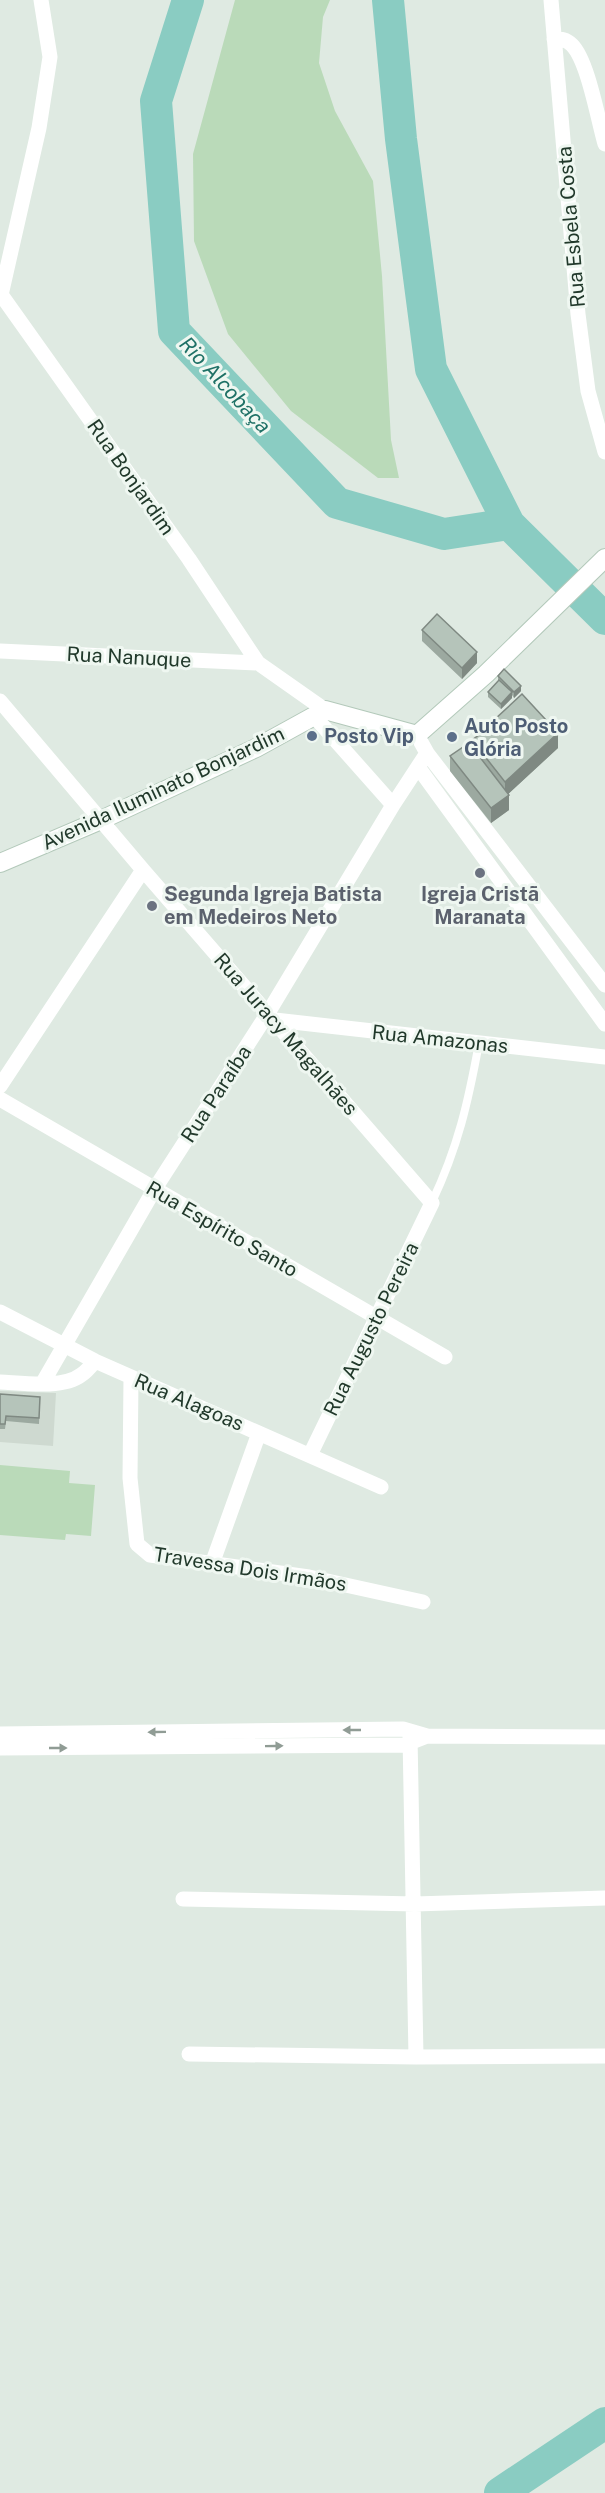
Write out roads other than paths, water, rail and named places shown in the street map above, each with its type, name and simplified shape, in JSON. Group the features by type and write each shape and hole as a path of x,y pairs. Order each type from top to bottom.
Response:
{"street":[{"path":"1,294 39,128 50,57 41,0"},
{"name":"Rua Esbela Costa","path":"551,0 578,315 588,391 605,452"},
{"path":"554,39 567,41 582,61 605,144"},
{"name":"Rua Bonjardim","path":"1,294 122,463 258,663"},
{"path":"417,735 486,674 605,558"},
{"name":"Rua Nanuque","path":"0,651 258,663"},
{"path":"258,663 320,713 393,805"},
{"name":"Rua Juracy Magalhães","path":"0,701 143,870 432,1203"},
{"path":"320,713 417,735 427,753 605,985"},
{"name":"Avenida Iluminato Bonjardim","path":"0,863 101,820 256,748 320,713"},
{"name":"Rua Paraíba","path":"42,1384 154,1190 271,1016 393,805 427,753"},
{"path":"418,767 605,1023"},
{"path":"0,1086 143,870"},
{"name":"Rua Amazonas","path":"271,1016 605,1057"},
{"name":"Rua Espírito Santo","path":"0,1099 445,1357"},
{"name":"Rua Augusto Pereira","path":"310,1455 432,1203"},
{"name":"Rua Alagoas","path":"0,1312 63,1347 381,1486"},
{"path":"0,1382 42,1384 67,1381 81,1376 95,1361"},
{"name":"Travessa Dois Irmãos","path":"131,1378 129,1468 137,1545 150,1556 309,1576 423,1602"},
{"path":"212,1564 259,1433"},
{"path":"410,1737 415,1904 416,2057"},
{"path":"3,1741 605,1737"},
{"path":"183,1899 415,1904 605,1898"},
{"path":"189,2054 416,2057 605,2056"}],"lane":[{"path":"432,1203 448,1168 468,1107 479,1043"}],"waterway":[{"name":"Rio Alcobaça","path":"188,0 156,101 174,331 337,503 444,534 509,524 605,619"},
{"name":"Rio Alcobaça","path":"388,0 401,139 431,369 509,524"},
{"name":"Rio Alcobaça","path":"500,2493 605,2423"}],"place":[{"name":"Posto Vip","path":"312,736"},
{"name":"Auto Posto Glória","path":"452,737"},
{"name":"Igreja Cristã Maranata","path":"480,873"},
{"name":"Segunda Igreja Batista em Medeiros Neto","path":"152,906"}]}
